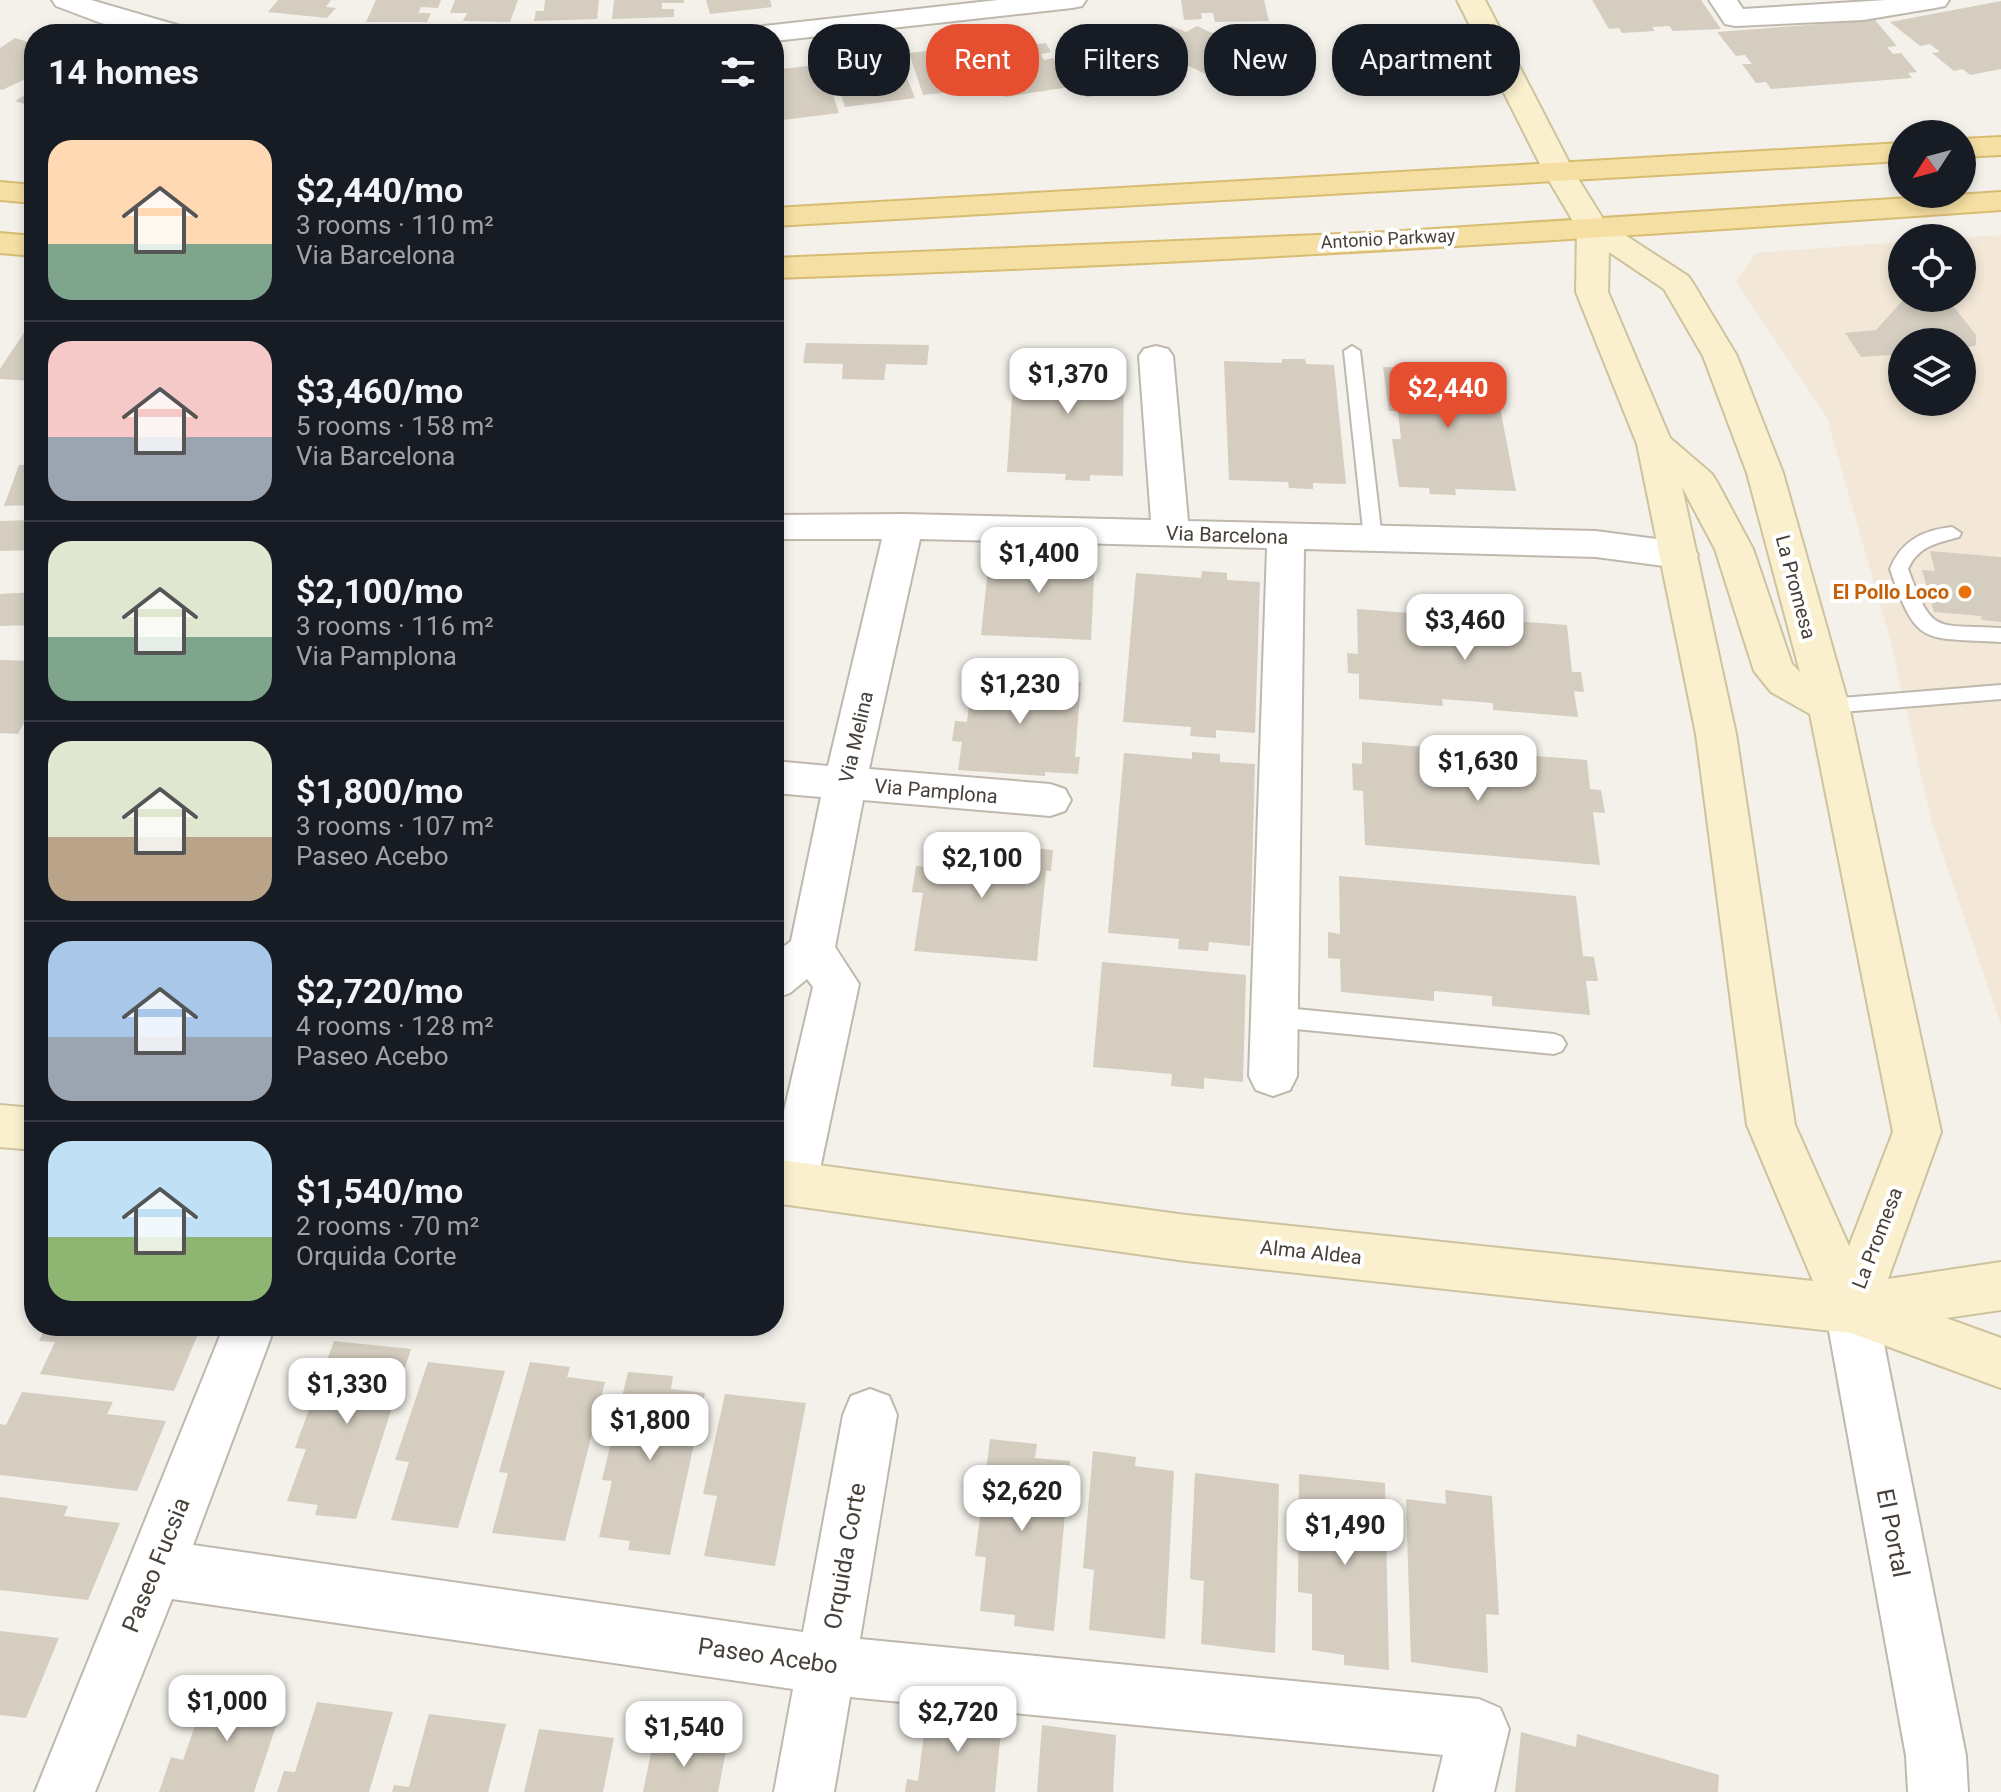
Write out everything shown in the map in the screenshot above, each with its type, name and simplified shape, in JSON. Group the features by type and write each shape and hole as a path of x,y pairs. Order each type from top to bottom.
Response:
{"main road":[{"path":"1471,0 1559,172 1593,228"},
{"path":"1976,147 2001,146"},
{"path":"784,216 1888,153"},
{"path":"0,191 24,193"},
{"name":"Antonio Parkway","path":"784,268 961,263 1593,228 2001,201"},
{"name":"La Promesa","path":"1593,228 1592,292 1655,444 1716,734 1771,1125 1851,1309"},
{"name":"La Promesa","path":"1593,228 1677,283 1720,356 1765,473 1829,706 1917,1132 1851,1309"},
{"path":"0,243 24,245"},
{"path":"1655,444 1699,482 1734,549 1774,671 1785,682 1829,706"},
{"name":"Alma Aldea","path":"784,1182 1186,1238 1851,1309 2001,1363"},
{"name":"Alma Aldea","path":"1851,1309 2001,1286"}],"street":[{"path":"66,0 138,24"},
{"path":"784,32 1072,0"},
{"path":"1723,0 1735,18 1833,6 1935,0"},
{"path":"1156,356 1171,533"},
{"name":"Via Barcelona","path":"784,527 904,526 1596,544 1679,555"},
{"name":"Via Melina","path":"812,950 845,783 904,526"},
{"path":"1273,1076 1286,537"},
{"name":"Via Pamplona","path":"784,778 1050,800"},
{"path":"784,972 812,950 836,984 784,1178"},
{"name":"El Portal","path":"1851,1309 1937,1774"},
{"name":"Paseo Fucsia","path":"65,1792 245,1337"},
{"name":"Orquida Corte","path":"804,1792 870,1415"},
{"name":"Paseo Acebo","path":"156,1568 826,1665 1479,1729 1464,1792"}],"lane":[{"path":"1352,351 1373,539"},
{"path":"1952,533 1932,535 1905,554 1899,569 1914,611 1923,623 1937,631 2001,635"},
{"path":"1829,706 2001,692"},
{"path":"1275,1017 1554,1044"}],"shaded area":[{"path":"2001,235 2001,1025 1932,823 1890,639 1827,418 1736,282 1756,253 1888,243 1888,312 1976,312 1976,237"}],"building":[{"path":"278,0 331,0 326,7 336,8 327,18 268,12"},
{"path":"376,0 441,0 438,8 421,7 418,13 431,13 427,22 366,22"},
{"path":"455,0 518,0 510,22 463,21 467,13 450,13"},
{"path":"545,0 599,0 597,19 534,21 536,11 544,11"},
{"path":"614,0 684,0 684,3 662,3 662,9 674,9 674,17 612,19"},
{"path":"706,0 770,0 772,7 710,14"},
{"path":"1181,0 1264,0 1269,21 1215,22 1213,13 1201,13 1202,19 1184,20"},
{"path":"1592,0 1701,0 1721,29 1673,31 1669,26 1652,27 1655,31 1622,33 1619,28 1609,29"},
{"path":"2001,1 2001,69 1970,75 1963,69 1954,71 1932,53 1940,52 1930,44 1920,46 1890,22"},
{"path":"1875,20 1897,46 1887,47 1893,54 1901,53 1917,72 1908,73 1912,78 1771,89 1766,82 1756,83 1742,64 1752,64 1745,55 1736,56 1717,32"},
{"path":"1197,26 1204,29 1204,73 1188,66 1188,31"},
{"path":"15,38 24,41 24,80 2,90 0,89 0,48"},
{"path":"1046,43 1051,52 1041,54 1044,60 1055,60 1055,89 1039,92 1039,44"},
{"path":"926,51 926,95 923,95 910,53"},
{"path":"808,66 808,96 833,96 839,113 784,120 784,69"},
{"path":"910,85 915,98 845,107 841,96 910,96"},
{"path":"1892,312 1958,312 1971,328 1888,328 1888,355 1861,357 1845,333 1876,330"},
{"path":"24,333 24,380 0,379 0,369"},
{"path":"806,343 929,345 927,365 886,364 884,380 842,379 843,364 803,363"},
{"path":"1072,350 1096,351 1096,357 1124,357 1123,476 1090,475 1090,481 1065,480 1066,474 1007,472 1015,354 1073,356"},
{"path":"1282,359 1305,359 1306,364 1334,365 1346,484 1313,483 1313,489 1289,488 1288,482 1229,480 1224,361 1282,363"},
{"path":"1415,362 1436,363 1437,369 1493,371 1516,491 1455,489 1456,495 1430,494 1429,488 1399,487 1392,439 1401,439 1398,411 1389,411 1383,367 1415,368"},
{"path":"19,465 24,465 24,505 4,506"},
{"path":"24,520 24,550 0,551 0,521"},
{"path":"990,550 1095,555 1091,640 981,635"},
{"name":"El Pollo Loco","path":"1930,551 2001,557 2001,622 1982,620 1981,616 1934,612 1922,570 1935,571"},
{"path":"1202,571 1227,573 1227,580 1260,582 1255,733 1216,730 1216,738 1190,736 1191,727 1123,722 1136,573 1201,578"},
{"path":"24,593 24,625 0,626 0,594"},
{"path":"1357,609 1567,625 1572,672 1581,672 1584,692 1574,691 1578,717 1493,710 1493,703 1442,699 1443,706 1359,699 1359,674 1348,673 1347,653 1358,654"},
{"path":"0,660 24,661 24,723 18,734 0,733"},
{"path":"973,674 1081,682 1075,757 1080,757 1078,774 1045,772 1045,776 958,770 962,742 952,741 955,721 967,722"},
{"path":"1362,742 1587,760 1590,789 1601,790 1605,813 1593,812 1600,865 1365,845 1363,791 1353,790 1352,763 1362,764"},
{"path":"1192,752 1220,754 1220,762 1255,764 1250,946 1209,942 1208,951 1178,949 1179,939 1108,933 1124,753 1192,759"},
{"path":"931,840 1053,850 1051,871 1046,871 1037,961 914,951 923,893 912,892 916,866 926,867"},
{"path":"1339,876 1576,896 1583,956 1594,957 1598,981 1586,981 1590,1015 1492,1006 1492,996 1434,991 1434,1001 1341,992 1340,959 1328,958 1328,932 1340,934"},
{"path":"1102,962 1246,975 1243,1082 1204,1078 1204,1089 1171,1086 1172,1074 1093,1067"},
{"path":"41,1336 197,1336 174,1391 40,1374 55,1342 39,1341"},
{"path":"334,1341 411,1349 356,1519 315,1515 318,1505 287,1501 306,1449 295,1448"},
{"path":"428,1362 505,1371 458,1528 391,1520 409,1462 395,1460"},
{"path":"530,1362 570,1367 567,1377 605,1382 565,1541 492,1533 508,1473 499,1472"},
{"path":"628,1372 673,1376 671,1389 705,1393 670,1555 628,1550 630,1541 599,1537 612,1481 602,1480"},
{"path":"22,1392 113,1402 107,1414 166,1421 137,1491 0,1475 0,1424 6,1425"},
{"path":"725,1394 806,1403 775,1566 704,1556 717,1496 703,1494"},
{"path":"990,1439 1037,1444 1035,1458 1070,1461 1054,1631 1014,1626 1015,1615 980,1611 986,1557 975,1556"},
{"path":"1093,1451 1136,1457 1135,1466 1174,1471 1165,1639 1089,1630 1094,1570 1083,1568"},
{"path":"1195,1473 1279,1484 1275,1653 1201,1644 1204,1581 1190,1579"},
{"path":"1299,1474 1385,1483 1389,1670 1344,1665 1344,1655 1312,1650 1312,1594 1298,1592"},
{"path":"1445,1490 1492,1496 1499,1615 1486,1614 1488,1673 1411,1662 1406,1499 1446,1504"},
{"path":"0,1497 68,1506 64,1516 120,1523 88,1600 0,1590"},
{"path":"0,1631 59,1638 26,1718 0,1715"},
{"path":"209,1686 286,1696 254,1792 159,1792 171,1757 183,1760"},
{"path":"317,1702 393,1712 369,1792 277,1792 284,1771 295,1772"},
{"path":"927,1710 1002,1720 995,1792 905,1792 907,1779 918,1781"},
{"path":"429,1714 506,1724 488,1792 392,1792 394,1785 409,1787"},
{"path":"1042,1725 1116,1735 1113,1792 1037,1792"},
{"path":"539,1729 614,1738 603,1792 524,1792"},
{"path":"1521,1732 1576,1747 1577,1734 1719,1775 1718,1792 1515,1792"},
{"path":"653,1743 726,1751 718,1792 643,1792"}],"place":[{"name":"El Pollo Loco","path":"1965,592"}]}
